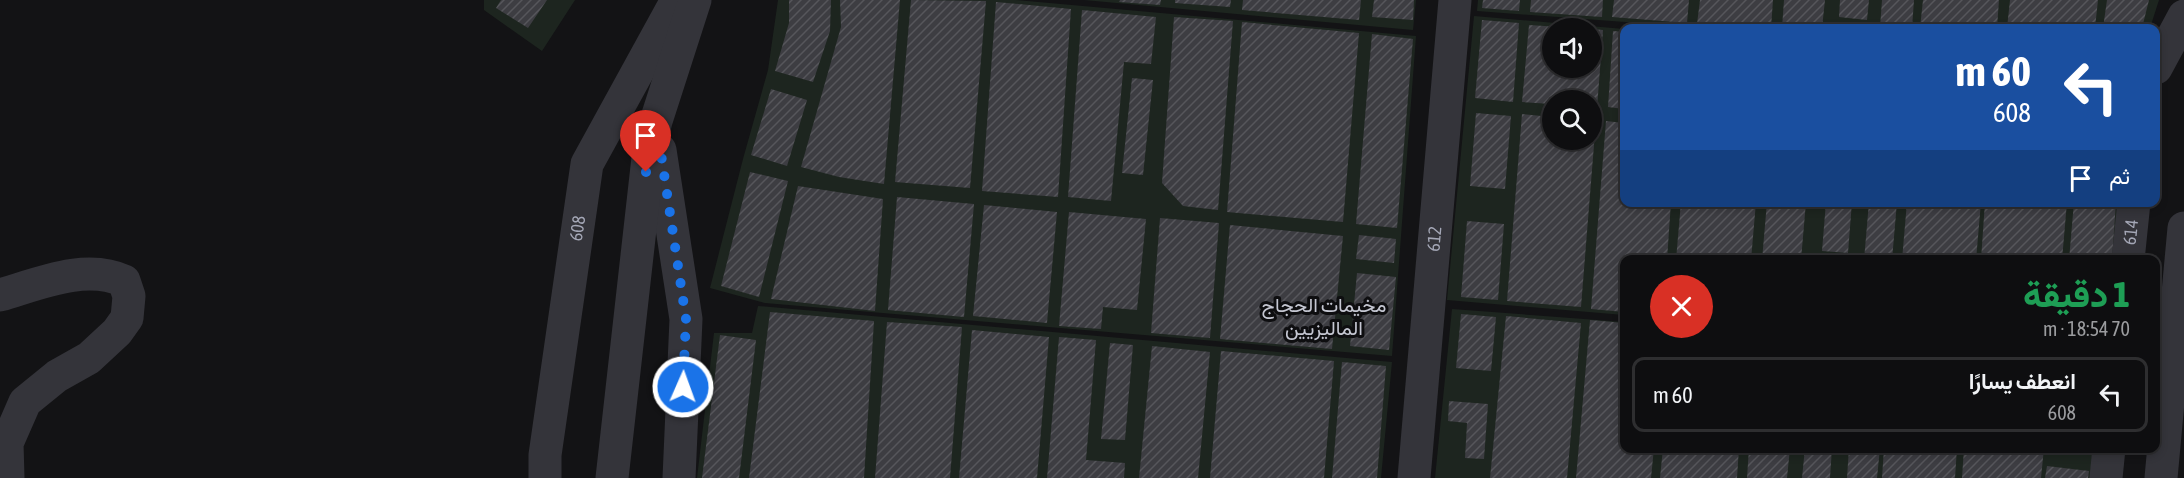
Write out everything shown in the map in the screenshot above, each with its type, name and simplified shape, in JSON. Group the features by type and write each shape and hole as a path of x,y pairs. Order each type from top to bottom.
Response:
{"street":[{"name":"608","path":"545,478 545,455 587,164 677,0"},
{"path":"612,478 652,135 694,0"},
{"name":"612","path":"1414,478 1455,0"},
{"path":"2160,61 2184,16"},
{"path":"652,135 686,319 679,478"},
{"name":"614","path":"2129,255 2133,207"},
{"path":"2161,478 2184,228"},
{"path":"0,295 59,278 110,274 124,281 129,296 127,318 117,332 89,358 57,376 25,402 7,443 8,478"},
{"path":"2106,478 2108,453"}],"shaded area":[{"path":"484,0 575,0 542,51 484,10"},
{"path":"778,0 1016,0 1416,36 1392,356 765,303 710,288 768,70"},
{"path":"1084,0 1416,0 1413,30"},
{"path":"1478,0 2159,0 2151,24 1652,24 1602,20 1602,18 1477,11"},
{"path":"1474,16 1542,22 1542,78 1602,78 1602,27 1620,29 1620,207 2120,207 2114,255 1620,255 1620,315 1447,300"},
{"path":"758,306 1392,362 1381,478 697,478 714,333 752,333"},
{"path":"1452,309 1620,322 1620,453 2093,453 2090,478 1435,478"}],"building":[{"path":"501,0 547,0 528,28 496,8"},
{"path":"789,0 831,0 830,31 813,82 775,71 789,23"},
{"path":"840,0 900,0 884,184 839,177 801,167 841,27"},
{"path":"911,0 986,1 970,188 895,182"},
{"path":"1120,0 1161,0 1160,5 1119,2"},
{"path":"1175,0 1231,0 1230,7 1175,3"},
{"path":"1243,0 1361,0 1359,20 1242,10"},
{"path":"1374,0 1414,0 1413,20 1372,17"},
{"path":"1483,0 1520,0 1519,11 1482,8"},
{"path":"1531,0 1603,0 1602,17 1530,12"},
{"path":"1614,0 1689,0 1687,23 1612,17"},
{"path":"1700,0 1773,0 1771,24 1697,24"},
{"path":"1784,0 1825,0 1822,24 1782,24"},
{"path":"1840,0 1869,0 1867,20 1839,17"},
{"path":"1882,0 1914,0 1912,24 1880,24"},
{"path":"1923,0 1999,0 1997,24 1920,24"},
{"path":"2010,0 2098,0 2095,24 2007,24"},
{"path":"2107,0 2149,0 2143,24 2104,24"},
{"path":"996,2 1071,9 1058,197 982,191"},
{"path":"1082,10 1156,17 1151,64 1124,62 1111,201 1068,197"},
{"path":"1174,17 1233,21 1218,210 1183,206 1162,183"},
{"path":"1482,20 1519,23 1513,102 1475,98"},
{"path":"1242,22 1359,33 1343,222 1227,212"},
{"path":"1529,25 1542,26 1542,78 1599,78 1598,90 1542,90 1542,103 1522,102"},
{"path":"1613,31 1620,32 1620,108 1608,107"},
{"path":"1372,34 1413,39 1397,228 1356,224"},
{"path":"1132,78 1153,80 1143,175 1122,173"},
{"path":"771,89 807,100 787,166 751,155"},
{"path":"1476,113 1511,116 1505,189 1470,186"},
{"path":"1522,114 1542,116 1542,150 1594,150 1581,307 1507,301"},
{"path":"1606,121 1620,123 1620,207 1671,207 1667,255 1620,255 1620,312 1591,309"},
{"path":"750,172 788,181 759,297 721,286"},
{"path":"798,186 883,199 875,311 771,299"},
{"path":"897,197 974,204 964,317 888,310"},
{"path":"984,205 1057,212 1047,323 973,316"},
{"path":"1681,207 1756,207 1751,255 1676,255"},
{"path":"1767,207 1806,207 1801,255 1762,255"},
{"path":"1826,207 1852,207 1848,253 1822,251"},
{"path":"1869,207 1897,207 1892,255 1864,255"},
{"path":"1907,207 1981,207 1976,255 1902,255"},
{"path":"1985,207 2067,207 2062,255 1981,255"},
{"path":"2074,207 2116,207 2112,255 2069,255"},
{"path":"1069,212 1146,219 1137,310 1103,307 1101,329 1059,326"},
{"path":"1160,218 1219,223 1210,338 1151,333"},
{"path":"1467,221 1504,224 1498,300 1461,297"},
{"path":"1230,225 1343,236 1332,349 1220,339"},
{"path":"1359,235 1396,239 1394,263 1356,259"},
{"path":"1357,273 1396,277 1389,350 1350,346"},
{"path":"770,312 874,321 864,478 749,478"},
{"path":"1461,314 1496,317 1491,371 1456,368"},
{"path":"1506,316 1581,323 1567,478 1490,478"},
{"path":"1590,320 1620,323 1620,453 1654,453 1651,478 1576,478"},
{"path":"887,322 962,327 950,478 875,478"},
{"path":"972,330 1049,337 1037,478 959,478"},
{"path":"720,335 756,340 739,478 702,478"},
{"path":"1059,337 1096,340 1086,460 1125,463 1124,478 1047,478"},
{"path":"1110,343 1133,345 1125,440 1101,439"},
{"path":"1152,346 1210,352 1198,478 1139,478"},
{"path":"1221,351 1334,361 1324,478 1210,478"},
{"path":"1342,362 1386,366 1377,478 1332,478"},
{"path":"1449,401 1488,404 1484,459 1465,458 1467,423 1448,421"},
{"path":"1662,453 1739,453 1737,478 1660,478"},
{"path":"1749,453 1790,453 1787,478 1747,478"},
{"path":"1804,453 1832,453 1830,478 1802,478"},
{"path":"1849,453 1880,453 1877,478 1847,478"},
{"path":"1884,453 1957,453 1955,478 1882,478"},
{"path":"1964,453 2044,453 2041,478 1962,478"},
{"path":"2047,466 2089,471 2088,478 2045,478"}],"district":[{"name":"مخيمات الحجاج الماليزيين","path":"1324,316"}],"route":[{"path":"646,172 656,121 686,319 683,387"}]}
